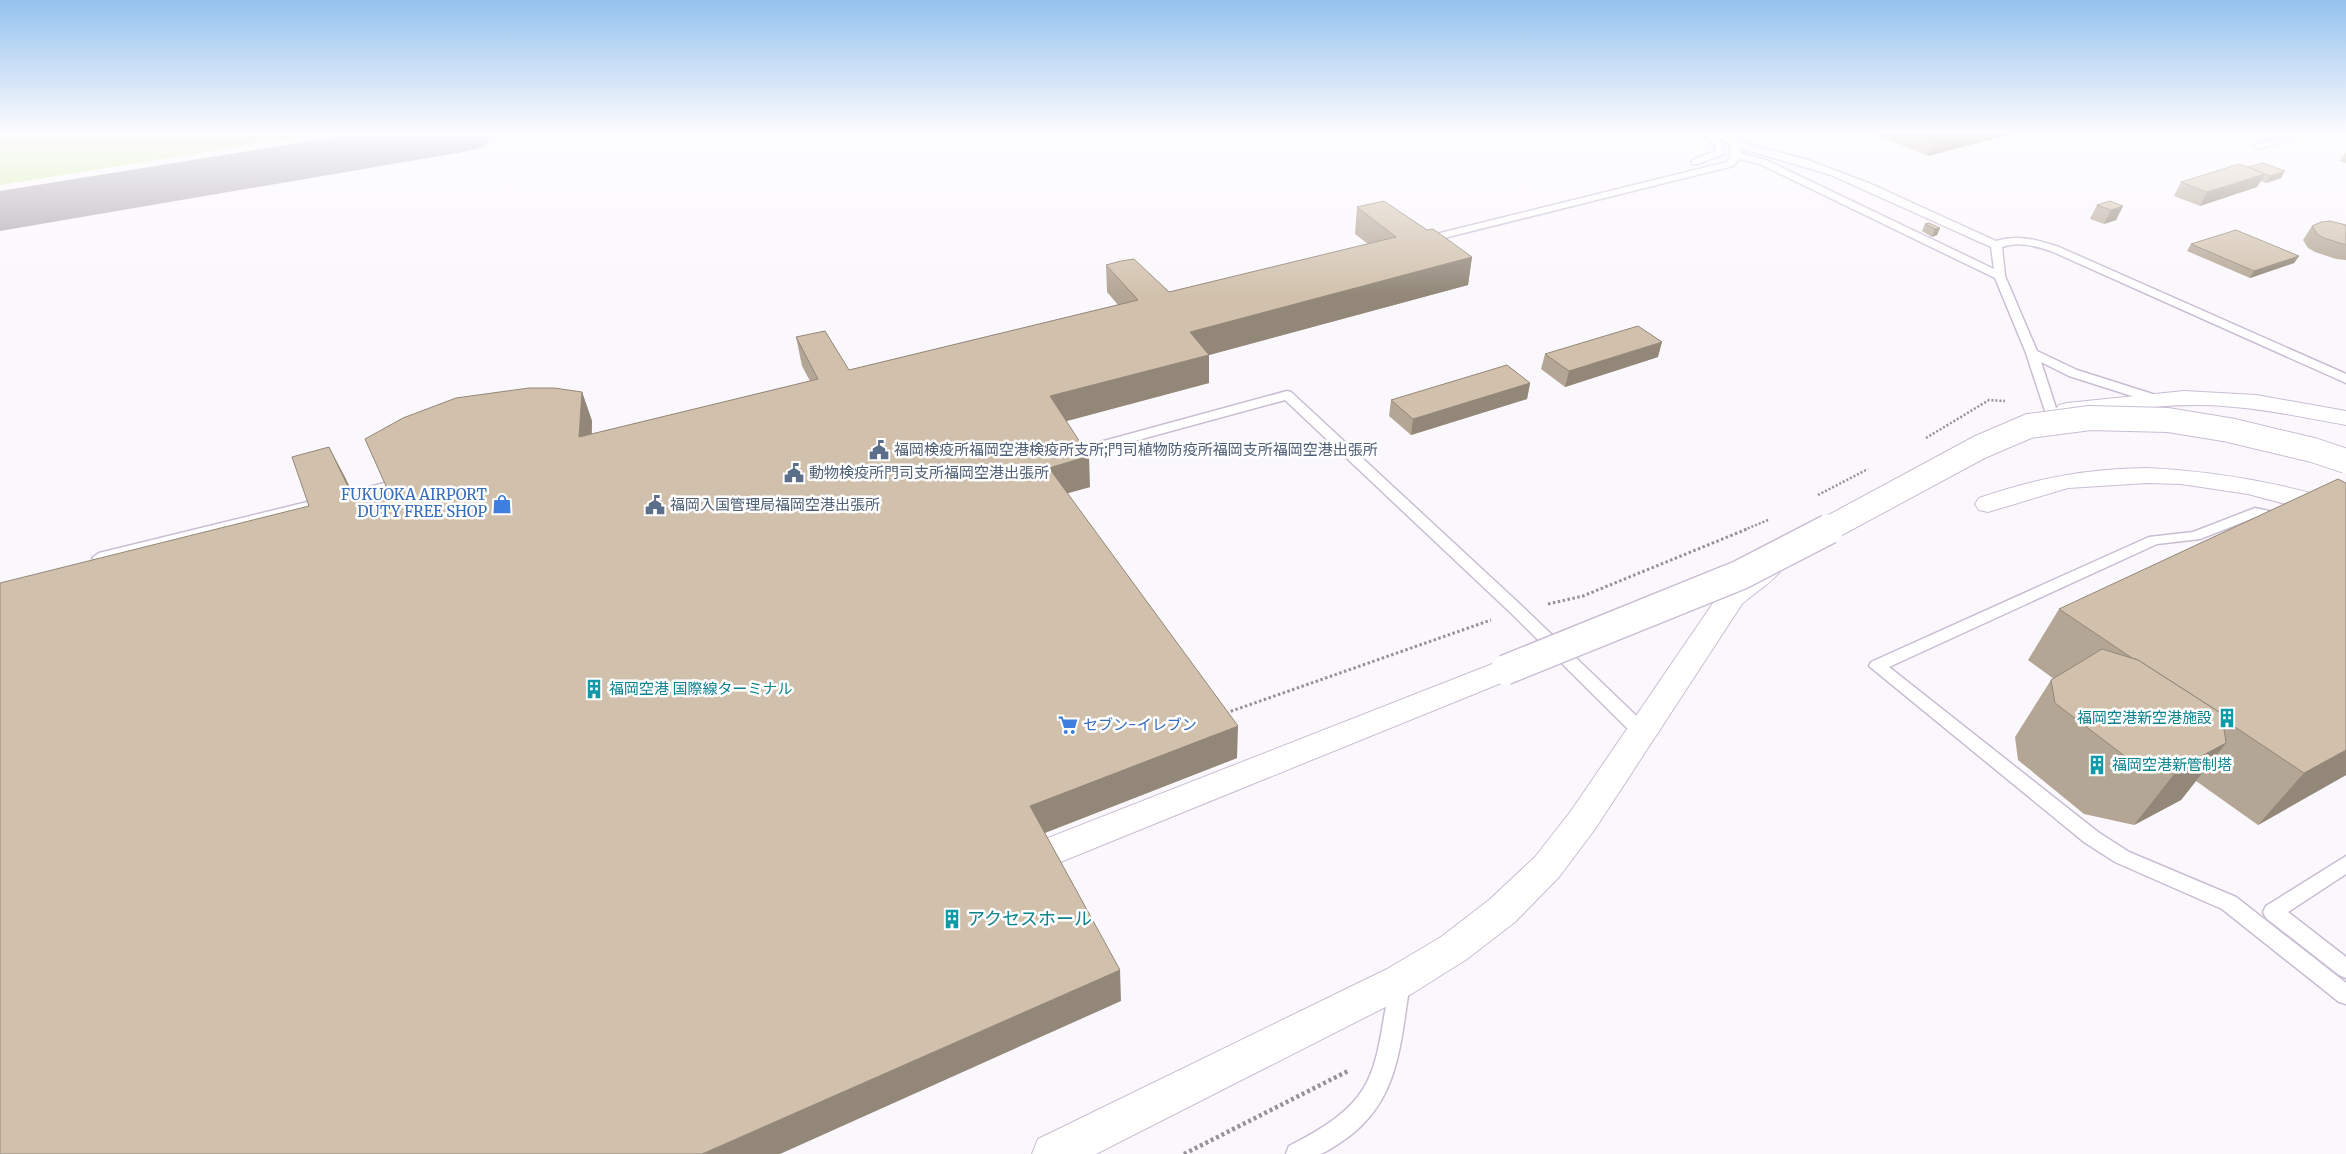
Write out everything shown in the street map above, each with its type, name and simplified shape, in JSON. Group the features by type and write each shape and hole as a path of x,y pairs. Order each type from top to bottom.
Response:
{"street":[{"path":"1053,1154 1400,981 1454,948 1488,922 1547,867 1583,820 1732,597 1752,579 1981,442 2051,411 2158,400 2202,398 2263,404 2346,418"},
{"path":"990,876 1740,575 1888,498 1980,447 2030,426 2090,418 2168,420 2229,430 2312,450 2346,461"},
{"path":"1988,504 2078,479 2124,475 2179,477 2238,485 2308,499 2346,512"}],"lane":[{"path":"1415,232 1592,188"},
{"path":"1411,243 1634,188"},
{"path":"1817,188 2000,276"},
{"path":"1870,188 1996,245 2005,241 2015,240 2055,249 2346,379"},
{"path":"1996,245 2000,276 2032,353 2051,411"},
{"path":"2032,353 2073,373 2158,400"},
{"path":"1105,445 1287,395 1518,611 1642,732"},
{"path":"86,561 412,480"},
{"path":"203,546 406,495"},
{"path":"2295,520 2255,512 2195,536 2154,540 1877,666 2090,837 2122,857 2229,903 2346,995"},
{"path":"2346,864 2273,912 2346,969"},
{"path":"1297,1154 1342,1128 1364,1108 1380,1083 1400,981"}],"path":[{"path":"1184,1154 1350,1070"}],"building":[{"path":"2196,188 2220,188 2207,192"},
{"name":"福岡空港 国際線ターミナル","path":"1384,201 1427,230 1433,229 1472,257 1190,332 1209,355 1050,396 1089,456 1049,468 1238,726 1030,806 1120,970 702,1154 0,1154 0,583 309,506 292,457 329,447 353,497 386,486 365,439 403,418 456,398 529,388 554,388 582,392 579,437 818,379 796,337 825,331 849,370 1138,300 1106,265 1121,261 1134,259 1169,292 1396,237 1357,207"},
{"path":"2110,201 2123,206 2111,210 2097,205"},
{"path":"2330,221 2346,225 2346,245 2324,238 2317,234 2312,226"},
{"path":"1929,223 1940,228 1935,229 1925,224"},
{"path":"2236,230 2299,256 2254,271 2191,244"},
{"path":"1638,326 1662,342 1569,371 1545,354"},
{"path":"1507,365 1530,383 1413,419 1391,400"},
{"name":"福岡空港新空港施設","path":"2338,479 2346,483 2346,750 2304,773 2223,719 2222,714 2132,658 2059,609"},
{"path":"2102,649 2138,660 2222,714 2226,743 2179,768 2126,757 2055,703 2051,680"}],"taxiway":[{"path":"0,211 139,188"}],"place":[{"name":"福岡検疫所福岡空港検疫所支所;門司植物防疫所福岡支所福岡空港出張所","path":"879,450"},
{"name":"動物検疫所門司支所福岡空港出張所","path":"794,473"},
{"name":"FUKUOKA AIRPORT DUTY FREE SHOP","path":"502,504"},
{"name":"福岡入国管理局福岡空港出張所","path":"655,505"},
{"name":"福岡空港 国際線ターミナル","path":"594,689"},
{"name":"福岡空港新空港施設","path":"2227,718"},
{"name":"セブン-イレブン","path":"1068,725"},
{"name":"福岡空港新管制塔","path":"2097,765"},
{"name":"アクセスホール","path":"952,919"}]}
